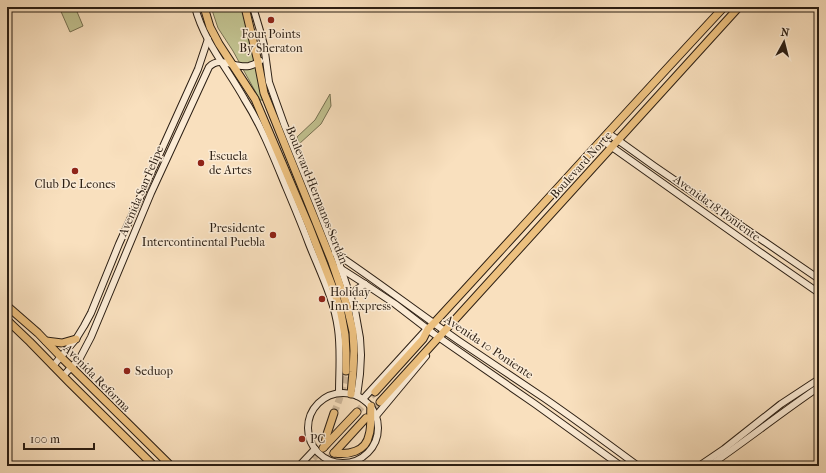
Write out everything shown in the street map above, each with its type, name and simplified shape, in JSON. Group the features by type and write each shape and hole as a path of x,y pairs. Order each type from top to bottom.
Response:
{"main road":[{"path":"195,7 198,19 208,41 246,100 267,143 319,266 333,306 338,329 340,348 339,393"},
{"name":"Boulevard Hermanos Serdán","path":"204,7 210,28 255,99 310,226 338,302 343,322 345,335 346,371"},
{"name":"Boulevard Hermanos Serdán","path":"245,7 267,102 327,248 347,306 353,332 357,396"},
{"path":"253,7 264,45 269,82 336,254 351,297 360,338 361,355 357,396"},
{"name":"Boulevard Norte","path":"357,396 434,323 724,7"},
{"name":"Boulevard Norte","path":"380,402 739,7"},
{"name":"Avenida San Felipe","path":"53,366 76,339 91,313 119,244 198,70 208,41 210,28"},
{"path":"221,62 233,65 249,66 265,57"},
{"name":"Avenida San Felipe","path":"63,376 80,358 91,337 151,193 209,67 213,63 221,62"},
{"path":"187,94 195,98"},
{"path":"267,143 270,133"},
{"name":"Avenida 18 Poniente","path":"608,133 819,279"},
{"name":"Avenida 18 Poniente","path":"602,140 819,293"},
{"path":"267,143 276,148"},
{"name":"Avenida 10 Poniente","path":"327,248 374,279 445,331 550,402 638,466"},
{"name":"Avenida 10 Poniente","path":"320,253 621,466"},
{"path":"319,266 327,272"},
{"path":"351,297 356,290 365,284"},
{"name":"Avenida Reforma","path":"7,306 46,341 71,368 171,466"},
{"name":"Avenida Reforma","path":"7,320 154,466"},
{"name":"Boulevard Norte","path":"375,392 423,339 428,329"},
{"name":"Boulevard Norte","path":"376,416 422,361 439,338"},
{"path":"46,341 62,343 76,339"},
{"path":"699,466 724,449 781,404 819,379"},
{"path":"710,466 785,410 819,387"},
{"path":"339,393 357,396 371,406 376,416 377,433 374,443 368,452 359,459 349,462 336,461 326,458 315,449 311,442 308,433 310,415 321,400 330,395 339,393"},
{"path":"328,466 336,461 341,454 358,450 365,445 369,437 371,406"},
{"path":"334,413 324,447 357,412"},
{"path":"336,461 366,418"},
{"path":"120,432 128,424"},
{"path":"299,466 315,449"}],"green space":[{"path":"59,7 75,7 83,26 70,32"},
{"path":"211,7 241,7 253,48 263,100 260,100 233,51 218,28"},
{"path":"330,94 331,106 321,124 299,144 297,137 315,120"}],"tunnel":[{"path":"334,413 342,392 346,371"},
{"path":"357,412 375,392"},
{"path":"368,416 380,402"},
{"path":"306,466 323,448"},
{"path":"322,466 334,453"}],"place":[{"name":"Four Points By Sheraton","path":"271,20"},
{"name":"Escuela de Artes","path":"201,163"},
{"name":"Club De Leones","path":"75,171"},
{"name":"Presidente Intercontinental Puebla","path":"273,235"},
{"name":"Holiday Inn Express","path":"322,299"},
{"name":"Seduop","path":"127,371"},
{"name":"PC","path":"302,439"}]}
